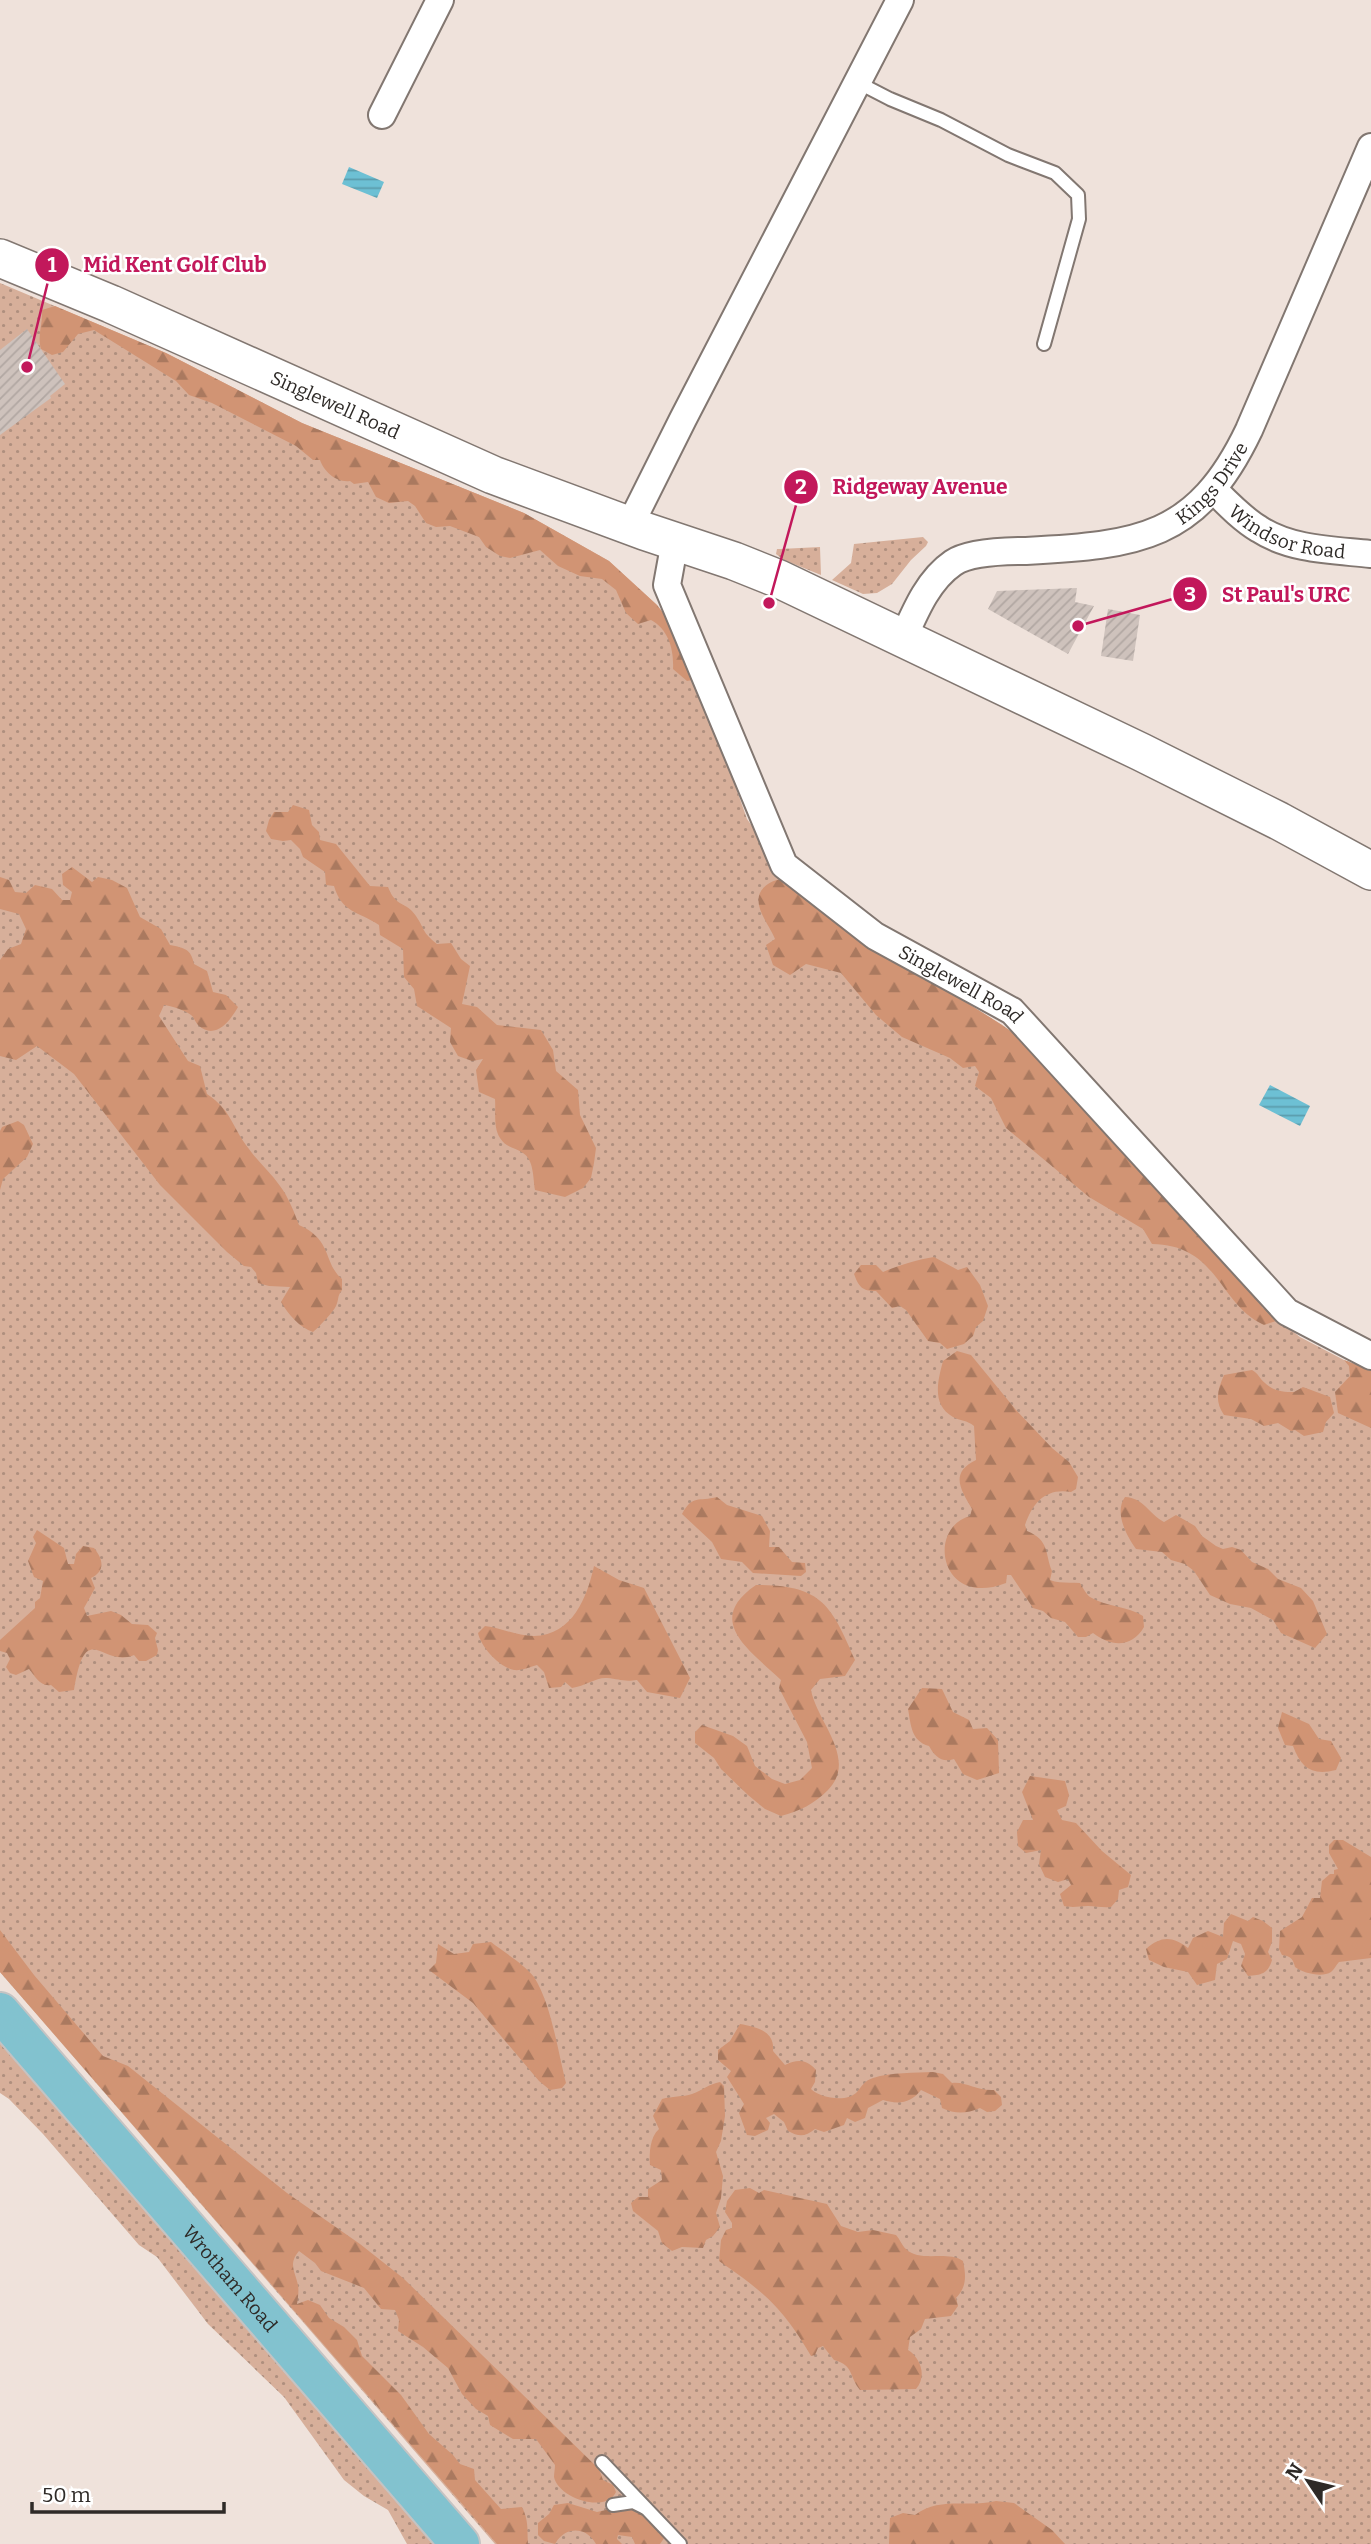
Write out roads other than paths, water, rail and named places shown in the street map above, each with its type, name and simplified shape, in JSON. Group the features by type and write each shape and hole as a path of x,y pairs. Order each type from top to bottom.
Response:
{"main road":[{"name":"Wrotham Road","path":"0,2012 460,2544"}],"street":[{"path":"382,114 440,0"},
{"path":"630,525 682,419 900,0"},
{"name":"Kings Drive","path":"903,639 929,590 939,575 954,562 998,553 1077,547 1147,536 1188,514 1213,489 1236,458 1250,430 1371,147"},
{"name":"Singlewell Road","path":"0,258 111,304 493,475 767,574 1187,775 1371,871"},
{"name":"Windsor Road","path":"1213,489 1252,525 1270,536 1301,545 1371,554"},
{"name":"Singlewell Road","path":"675,541 667,585 784,865 875,936 1012,1011 1287,1312 1371,1356"}],"lane":[{"path":"857,82 941,120 1008,155 1055,173 1078,195 1079,219 1044,344"},
{"path":"602,2462 680,2544"},
{"path":"613,2505 634,2502 648,2510"}],"water":[{"path":"349,167 384,182 377,198 342,184"},
{"path":"1270,1085 1310,1106 1300,1126 1259,1105"}],"place":[{"name":"Mid Kent Golf Club","path":"27,367"},
{"name":"Ridgeway Avenue","path":"769,603"},
{"name":"St Paul's URC","path":"1078,626"}]}
